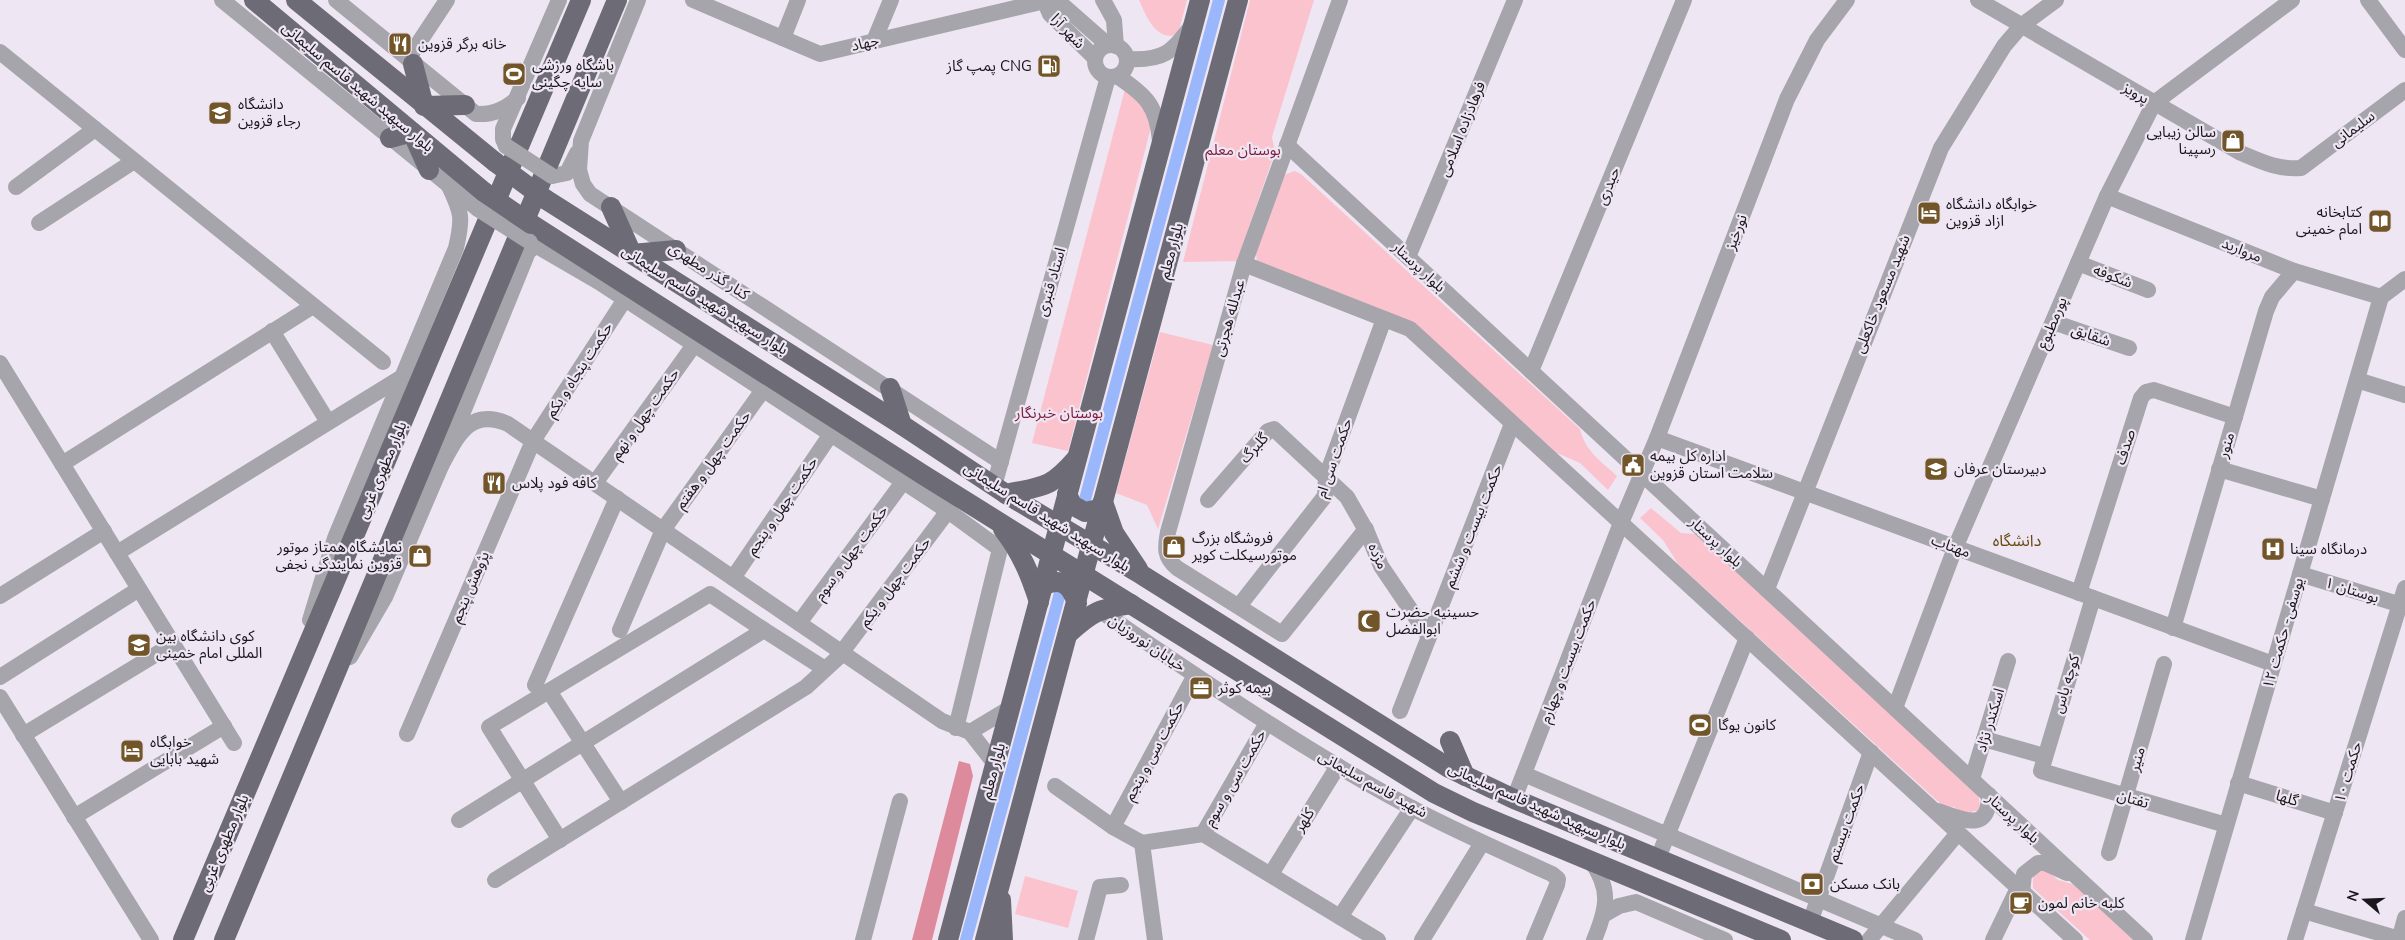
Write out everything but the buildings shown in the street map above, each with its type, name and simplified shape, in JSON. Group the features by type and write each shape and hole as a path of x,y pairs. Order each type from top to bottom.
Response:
{"main road":[{"name":"بلوار سپهبد شهید قاسم سلیمانی","path":"254,0 412,132 481,200 532,237 634,297 921,484 994,517 1434,793 1550,844 1781,940"},
{"name":"بلوار سپهبد شهید قاسم سلیمانی","path":"296,0 424,106 500,154 546,199 902,425 1000,490 1142,575 1449,768 1514,799 1853,940"},
{"name":"بلوار مطهری غربی","path":"183,940 581,0"},
{"path":"224,940 617,0"},
{"path":"1000,490 1049,485 1060,477 1077,458 1200,0"},
{"name":"بلوار معلم","path":"1069,633 1238,0"},
{"path":"410,61 424,106 465,105"},
{"path":"390,138 412,132 429,170"},
{"path":"611,207 632,254 676,250"},
{"path":"599,282 634,297"},
{"path":"890,388 902,425"},
{"name":"بلوار معلم","path":"948,940 1077,458"},
{"path":"1067,494 1072,505 1085,512 1098,509 1103,502"},
{"path":"1103,502 1114,533 1142,575"},
{"path":"994,517 1018,548 1041,594 1053,582 1063,583 1074,593 1077,603"},
{"path":"985,940 1069,633 1088,615 1098,610 1131,604"},
{"path":"1450,741 1465,776"},
{"path":"1000,882 1003,940"}],"street":[{"path":"222,0 449,186 481,200"},
{"path":"336,0 476,114 487,114 504,109 518,98"},
{"path":"410,61 447,0"},
{"path":"559,0 503,129 500,154 552,176 567,173 581,141"},
{"name":"کنار گذر مطهری","path":"638,0 581,141 579,170 583,184 590,194 1001,462"},
{"path":"783,38 798,0"},
{"path":"874,41 891,0"},
{"path":"976,16 982,0"},
{"name":"جهاد","path":"700,1 820,54 1044,0"},
{"name":"شهر آرا","path":"1044,0 1059,2 1112,46 1123,51 1127,59"},
{"name":"شهر آرا","path":"1044,0 1050,14 1095,58 1099,72 1113,76 1148,100 1158,122 1160,148"},
{"path":"1104,0 1114,20 1112,46"},
{"name":"عبدلله هجرتی","path":"1340,0 1244,264 1165,544 1166,556 1177,568 1282,634 1366,529"},
{"name":"فرهادزاده اسلامی","path":"1408,258 1515,0"},
{"name":"حیدری","path":"1531,371 1684,0"},
{"name":"نورخیز","path":"1642,474 1787,99 1817,40 1847,0"},
{"name":"پرویز","path":"1978,0 2154,103 2256,159 2288,169 2301,168"},
{"name":"شهید مسعود خاکعلی","path":"1767,589 1931,170 1942,148 2004,46 2021,26 2056,0"},
{"name":"پورمطبوع","path":"1895,708 1955,548 2107,196 2154,103 2292,0"},
{"path":"2368,0 2405,50"},
{"path":"1113,76 1124,69 1127,59 1147,60 1164,56 1194,23"},
{"name":"شهر آرا","path":"1095,58 1100,50 1112,46"},
{"path":"0,52 383,362"},
{"name":"استاد قنبری","path":"1000,490 1001,462 1113,76"},
{"name":"سلیمانی","path":"2301,168 2405,90"},
{"path":"16,187 95,128"},
{"name":"بلوار پرستار","path":"1287,145 2145,940"},
{"path":"39,223 134,161"},
{"path":"289,689 335,538 456,248 460,228 460,210 449,186"},
{"name":"مروارید","path":"2107,196 2294,271 2381,297"},
{"path":"317,716 385,597 441,466 528,252 532,237 599,282"},
{"name":"شکوفه","path":"2078,263 2148,290"},
{"path":"1244,264 1410,329 2075,940"},
{"name":"منور","path":"2173,628 2266,310 2272,297 2294,271"},
{"path":"2381,297 2405,279"},
{"path":"634,297 694,344 903,482 921,484 948,511 1000,549 963,730"},
{"name":"حکمت پنجاه و یکم","path":"532,440 634,297"},
{"name":"یوسفی- حکمت ۱۲","path":"2192,940 2381,297"},
{"path":"62,464 313,306"},
{"name":"حکمت سی ام","path":"1239,606 1324,496 1326,477 1384,319"},
{"name":"شقایق","path":"2052,322 2130,348"},
{"path":"272,331 328,422"},
{"name":"حکمت چهل و نهم","path":"595,483 694,344"},
{"path":"0,363 234,742"},
{"path":"117,553 402,377"},
{"path":"2357,380 2405,395"},
{"name":"حکمت چهل و هفتم","path":"620,630 663,530 763,390"},
{"name":"صدف","path":"2086,596 2141,398 2146,392 2154,390 2235,417"},
{"path":"441,466 459,433 466,427 482,420 500,420 842,653 963,730 995,764"},
{"name":"حکمت بیست و ششم","path":"1400,710 1512,424"},
{"name":"گلبرگ","path":"1208,500 1268,431 1274,429 1326,477"},
{"name":"حکمت چهل و پنجم","path":"733,578 831,434"},
{"name":"مهتاب","path":"1657,438 2273,664"},
{"name":"پژوهش پنجم","path":"407,734 532,440"},
{"path":"2218,469 2322,499"},
{"name":"حکمت بیست و چهارم","path":"1514,799 1621,523 1642,474"},
{"name":"مژده","path":"1326,477 1347,497 1366,529 1381,566 1428,637"},
{"name":"حکمت چهل و سوم","path":"799,623 903,482"},
{"path":"542,688 617,498"},
{"name":"حکمت چهل و یکم","path":"495,880 806,687 842,653 948,511"},
{"path":"0,596 104,531"},
{"name":"بوستان ۱","path":"2300,574 2402,605"},
{"name":"حکمت ۱۰","path":"2295,940 2402,605 2405,588"},
{"path":"0,677 139,589"},
{"path":"560,840 488,727 542,688 710,594 825,669"},
{"name":"کوچه یاس","path":"2043,763 2086,596"},
{"name":"خیابان نوروزیان","path":"1098,610 1195,675"},
{"path":"459,820 764,630"},
{"path":"1658,858 1747,638"},
{"path":"24,735 174,644"},
{"name":"اسکندر نژاد","path":"1972,779 2008,661"},
{"name":"منیر","path":"2109,853 2164,664"},
{"name":"شهید قاسم سلیمانی","path":"1195,675 1267,723 1412,808 1482,843 1539,868 1558,879 1534,940"},
{"name":"حکمت سی و پنجم","path":"1113,827 1195,675"},
{"path":"542,688 584,742 621,802"},
{"path":"0,697 151,940"},
{"path":"963,730 1010,708"},
{"name":"حکمت سی و سوم","path":"1203,834 1267,723"},
{"path":"74,817 224,726"},
{"name":"تفتان","path":"1984,739 2126,797 2226,825"},
{"name":"حکمت بیستم","path":"1810,922 1871,752"},
{"name":"کلهر","path":"1271,874 1338,766"},
{"path":"1524,774 1915,940"},
{"name":"گلها","path":"2238,783 2335,813"},
{"path":"1054,786 1113,827 1142,843 1203,834 1378,940"},
{"path":"1934,810 1974,822 1980,820 1987,812 1989,795"},
{"path":"863,940 900,801"},
{"path":"1340,917 1412,808"},
{"path":"1869,940 1958,833"},
{"path":"1142,843 1155,940"},
{"path":"1422,940 1482,843"},
{"path":"1539,868 1550,844"},
{"path":"1590,860 1603,882 1605,893 1605,914 1594,940"},
{"path":"1993,940 2020,890 2024,874 2038,863 2044,863 2076,876"},
{"path":"1086,940 1100,887 1122,885"},
{"path":"1605,914 1619,906 1636,902 1725,940"},
{"path":"2304,911 2400,940 2405,918"}],"green space":[{"path":"1139,0 1187,0 1178,34 1164,35 1158,31 1149,20"},
{"name":"بوستان معلم","path":"1250,0 1314,0 1272,137 1275,152 1237,261 1183,262"},
{"name":"بوستان خبرنگار","path":"1134,86 1152,123 1068,451 1032,443 1125,89"},
{"path":"1294,171 1301,174 1580,429 1582,437 1590,450 1617,476 1608,490 1580,463 1557,453 1414,324 1257,262 1256,254 1282,176"},
{"path":"1160,332 1213,345 1158,529 1147,505 1116,493"},
{"path":"1651,508 1681,533 1696,534 1978,794 1981,811 1974,811 1965,815 1954,807 1943,806 1678,564 1663,540 1640,518"},
{"path":"2042,866 2058,880 2079,886 2136,940 2090,940 2033,888 2033,871"},
{"path":"1025,876 1078,891 1068,928 1015,914"}],"shaded area":[{"path":"959,761 970,764 973,776 932,940 912,940"}],"waterway":[{"path":"1084,503 1219,0"},
{"path":"966,940 1060,593"}],"place":[{"name":"خانه برگر قزوین","path":"400,44"},
{"name":"پمپ گاز CNG","path":"1049,66"},
{"name":"باشگاه ورزشى سايه چگينى","path":"514,74"},
{"name":"دانشگاه رجاء قزوین","path":"220,113"},
{"name":"سالن زیبایی رسپینا","path":"2233,141"},
{"name":"خوابگاه دانشگاه ازاد قزوین","path":"1929,213"},
{"name":"کتابخانه امام خمینی","path":"2380,221"},
{"name":"اداره کل بیمه سلامت استان قزوین","path":"1633,465"},
{"name":"دبیرستان عرفان","path":"1936,469"},
{"name":"کافه فود پلاس","path":"494,483"},
{"name":"فروشگاه بزرگ موتورسیکلت کویر","path":"1174,547"},
{"name":"درمانگاه سینا","path":"2273,549"},
{"name":"نمایشگاه همتاز موتور قزوین نمایندگی نجفی","path":"420,556"},
{"name":"حسینیه حضرت ابوالفضل","path":"1369,621"},
{"name":"کوی دانشگاه بین المللی امام خمینی","path":"139,645"},
{"name":"بیمه کوثر","path":"1201,688"},
{"name":"کانون یوگا","path":"1700,725"},
{"name":"خوابگاه شهید بابایی","path":"132,751"},
{"name":"بانک مسکن","path":"1812,884"},
{"name":"کلبه خانم لمون","path":"2021,903"}],"district":[{"name":"دانشگاه","path":"2017,541"}]}
